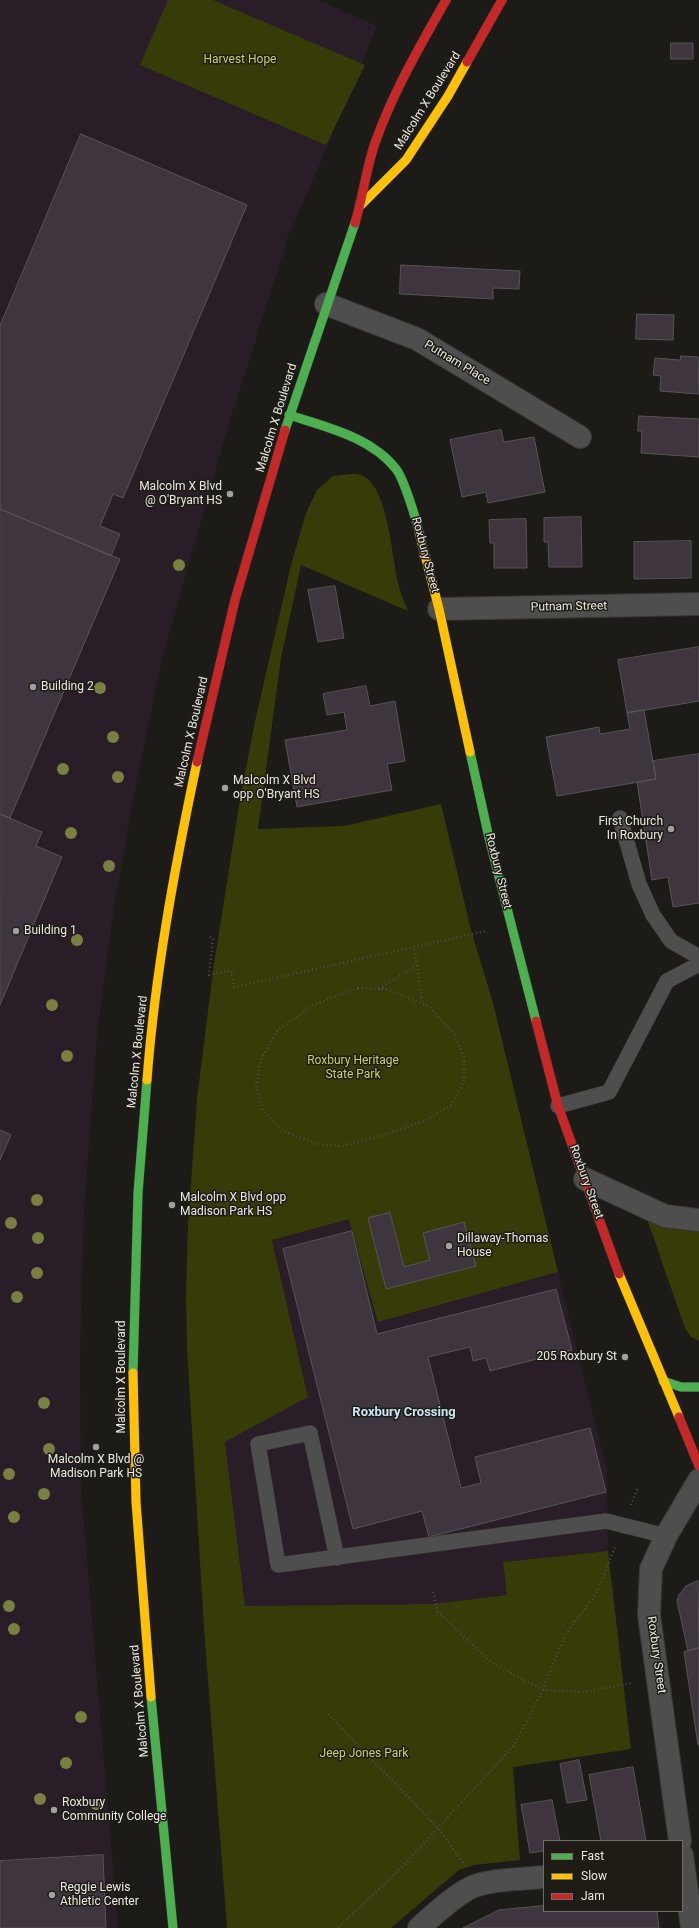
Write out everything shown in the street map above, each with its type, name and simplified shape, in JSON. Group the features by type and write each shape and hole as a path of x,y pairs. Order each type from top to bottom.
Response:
{"main road":[{"name":"Malcolm X Boulevard","path":"173,1928 143,1604 136,1500 134,1308 141,1151 155,1007 183,827 207,715 236,599 289,414 361,205 373,146 401,82 446,0"},
{"name":"Malcolm X Boulevard","path":"361,205 406,160 448,96 502,0"},
{"name":"Roxbury Street","path":"289,414 361,441 375,449 397,470 416,519 439,609 488,832 558,1106 617,1268 699,1466"},
{"path":"663,1381 681,1387 699,1387"}],"street":[{"name":"Putnam Place","path":"326,304 417,339 580,437"},
{"name":"Putnam Street","path":"439,609 699,604"},
{"path":"585,1179 665,1216 699,1220"},
{"name":"Roxbury Street","path":"680,1840 659,1678 649,1615 651,1569 666,1536 699,1480"},
{"path":"683,1867 692,1928"},
{"path":"419,1928 454,1899 471,1888 490,1883 543,1877"}],"lane":[{"path":"620,818 639,884 654,915 671,942 699,957"},
{"path":"558,1106 609,1092 667,981 699,964"},
{"path":"338,1558 310,1433 258,1444 278,1565 338,1558 606,1521 624,1524 666,1536"}],"path":[{"path":"210,937 213,938 209,976 231,970 234,988 512,926"},
{"path":"414,948 423,1004"},
{"path":"378,989 417,965"},
{"path":"358,988 386,990 423,1004 430,1006 454,1035 464,1057 464,1082 451,1106 427,1120 387,1134 343,1146 317,1144 283,1131 264,1111 256,1087 261,1060 278,1030 313,1005 358,988"},
{"path":"338,1928 406,1864 514,1745 543,1690 566,1633 596,1594 638,1487"},
{"path":"433,1592 438,1612 492,1663 543,1690 585,1692 659,1678"},
{"path":"328,1714 438,1828 479,1886"}],"shaded area":[{"path":"0,0 318,0 377,26 289,234 231,417 188,565 158,676 114,906 97,1035 84,1210 80,1358 81,1487 118,1928 0,1928"},
{"path":"349,1218 379,1322 558,1272 607,1472 608,1551 503,1562 507,1595 432,1604 245,1607 225,1442 308,1396 272,1240"}],"green space":[{"name":"Harvest Hope","path":"168,0 213,0 365,65 326,145 140,65"},
{"name":"Roxbury Heritage State Park","path":"359,474 363,476 371,483 378,494 388,524 399,586 408,611 301,565 281,658 258,829 344,826 441,804 471,930 493,1003 558,1272 378,1322 349,1219 272,1240 308,1397 225,1442 245,1606 432,1604 507,1595 503,1562 608,1551 631,1749 513,1767 520,1860 474,1865 459,1870 391,1928 227,1928 204,1627 187,1348 186,1293 188,1225 197,1099 213,971 239,805 255,721 291,565 306,513 317,490 333,476"},
{"path":"637,1190 649,1201 699,1218 699,1341 691,1337 685,1328"}],"building":[{"path":"671,43 693,43 693,59 671,59"},
{"path":"81,134 247,205 123,498 113,494 100,526 120,534 111,556 0,509 0,326"},
{"path":"401,265 520,271 519,289 493,288 493,299 400,294"},
{"path":"637,314 674,315 673,340 636,339"},
{"path":"681,356 698,357 699,394 660,391 661,376 653,375 655,358 680,360"},
{"path":"639,416 699,419 699,457 641,453 642,431 638,431"},
{"path":"501,430 504,442 534,437 545,492 488,503 486,492 462,497 450,440"},
{"name":"Building 2","path":"0,509 120,559 10,818 0,814"},
{"path":"581,517 582,567 549,567 548,542 544,542 544,518"},
{"path":"526,519 527,568 494,568 494,543 490,543 489,520"},
{"path":"691,541 691,578 634,579 634,542"},
{"path":"335,586 344,638 318,642 308,590"},
{"path":"699,647 699,701 627,713 618,660"},
{"path":"366,686 370,706 395,701 405,761 387,764 392,790 297,807 285,740 347,730 344,712 327,715 323,694"},
{"path":"644,710 656,779 557,796 546,737 599,727 600,734 630,729 627,713"},
{"name":"First Church In Roxbury","path":"699,754 699,903 673,907 668,877 652,880 637,782 656,779 653,761"},
{"name":"Building 1","path":"0,814 42,832 36,846 62,857 0,1005"},
{"path":"0,1130 11,1135 0,1160"},
{"name":"Dillaway-Thomas House","path":"390,1213 404,1267 430,1260 423,1233 464,1222 476,1266 386,1289 368,1218"},
{"path":"352,1231 377,1334 556,1289 572,1350 490,1371 486,1358 473,1361 470,1347 428,1357 461,1488 481,1483 475,1457 590,1428 606,1492 429,1537 422,1511 353,1529 283,1249"},
{"path":"698,1581 699,1648 688,1651 677,1601 679,1595 686,1586"},
{"path":"699,1648 699,1745 698,1745 684,1652"},
{"path":"579,1760 587,1800 567,1803 560,1764"},
{"path":"633,1767 646,1840 601,1840 589,1775"},
{"path":"552,1800 560,1840 543,1840 543,1851 530,1853 521,1805"},
{"name":"Reggie Lewis Athletic Center","path":"103,1855 106,1928 0,1928 0,1861"},
{"path":"543,1906 543,1912 657,1912 659,1928 463,1928 499,1910"}],"traffic: fast":[{"path":"285,430 355,223"},
{"path":"289,415 347,434 361,441 386,458 396,469 403,481 419,532"},
{"path":"470,752 489,838 536,1021"},
{"path":"133,1373 138,1193 147,1080"},
{"path":"663,1381 681,1387 699,1387"},
{"path":"151,1697 173,1928"}],"traffic: slow":[{"path":"361,205 406,160 448,96 467,62"},
{"path":"419,532 439,609 470,752"},
{"path":"147,1080 155,1000 167,920 197,762"},
{"path":"619,1274 679,1417"},
{"path":"133,1373 136,1502 151,1697"}],"traffic: jam":[{"path":"355,223 372,153 382,124 426,35 446,0"},
{"path":"467,62 502,0"},
{"path":"197,762 235,600 285,430"},
{"path":"536,1021 558,1106 619,1274"},
{"path":"679,1417 699,1466"}],"place":[{"name":"Malcolm X Blvd @ O'Bryant HS","path":"230,494"},
{"name":"Building 2","path":"33,687"},
{"name":"Malcolm X Blvd opp O'Bryant HS","path":"225,788"},
{"name":"First Church In Roxbury","path":"671,829"},
{"name":"Building 1","path":"16,931"},
{"name":"Malcolm X Blvd opp Madison Park HS","path":"172,1205"},
{"name":"Dillaway-Thomas House","path":"449,1246"},
{"name":"205 Roxbury St","path":"625,1357"},
{"name":"Malcolm X Blvd @ Madison Park HS","path":"96,1447"},
{"name":"Roxbury Community College","path":"54,1810"},
{"name":"Reggie Lewis Athletic Center","path":"52,1895"}],"district":[{"name":"Roxbury Crossing","path":"404,1413"}],"park label":[{"name":"Jeep Jones Park","path":"364,1754"}]}
